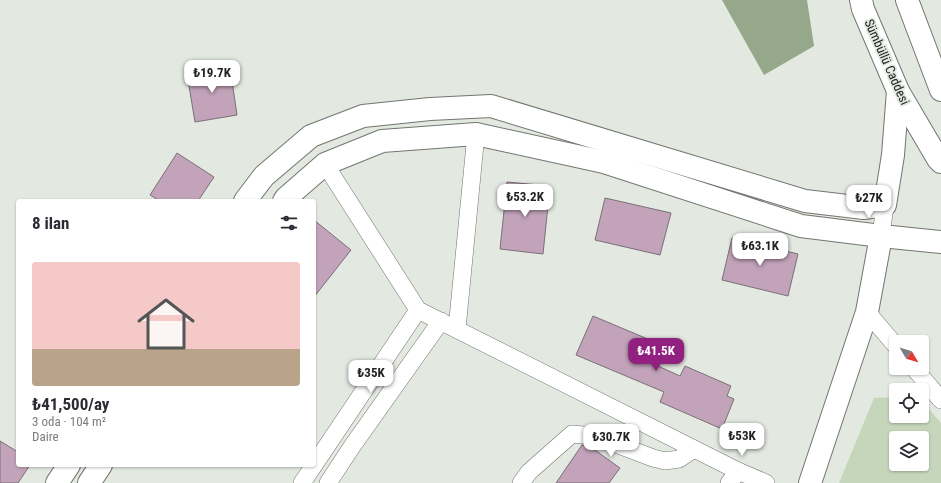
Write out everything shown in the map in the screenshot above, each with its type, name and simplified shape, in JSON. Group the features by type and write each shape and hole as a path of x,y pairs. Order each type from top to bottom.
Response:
{"street":[{"name":"Sümbüllü Caddesi","path":"861,0 863,9 898,91 941,162"},
{"path":"907,0 941,90"},
{"path":"810,483 867,312 881,236 893,155 898,91"},
{"path":"247,199 264,176 311,136 363,116 430,109 491,106 805,201 864,208 885,205"},
{"path":"457,329 476,134"},
{"path":"285,199 325,164 382,141 476,134 604,162 801,226 941,242"},
{"path":"325,164 418,310 694,449 734,477 766,483"},
{"path":"316,462 418,310"},
{"path":"867,312 889,338"},
{"path":"328,483 353,445 441,321"},
{"path":"920,375 941,400"},
{"path":"521,483 528,472 572,434 595,436 653,458 665,461 679,459 694,449"},
{"path":"57,483 68,467"},
{"path":"89,483 100,467"},
{"path":"302,483 313,467"}],"green space":[{"path":"722,0 807,0 814,46 764,75"},
{"path":"889,397 889,423 929,423 929,409 941,423 941,483 839,483 874,398"}],"building":[{"path":"230,67 237,115 195,122 187,74"},
{"path":"177,153 214,177 199,199 157,199 150,195"},
{"path":"507,182 550,186 543,254 500,249"},
{"path":"605,198 671,213 660,255 595,240"},
{"path":"316,222 351,250 316,294"},
{"path":"732,238 798,254 788,296 722,280"},
{"path":"593,316 655,342 647,361 680,376 685,366 731,386 727,396 734,399 722,429 660,402 664,392 576,355"},
{"path":"0,441 16,451 16,467 29,467 18,483 0,483"},
{"path":"582,445 588,445 620,468 609,483 556,483"}]}
